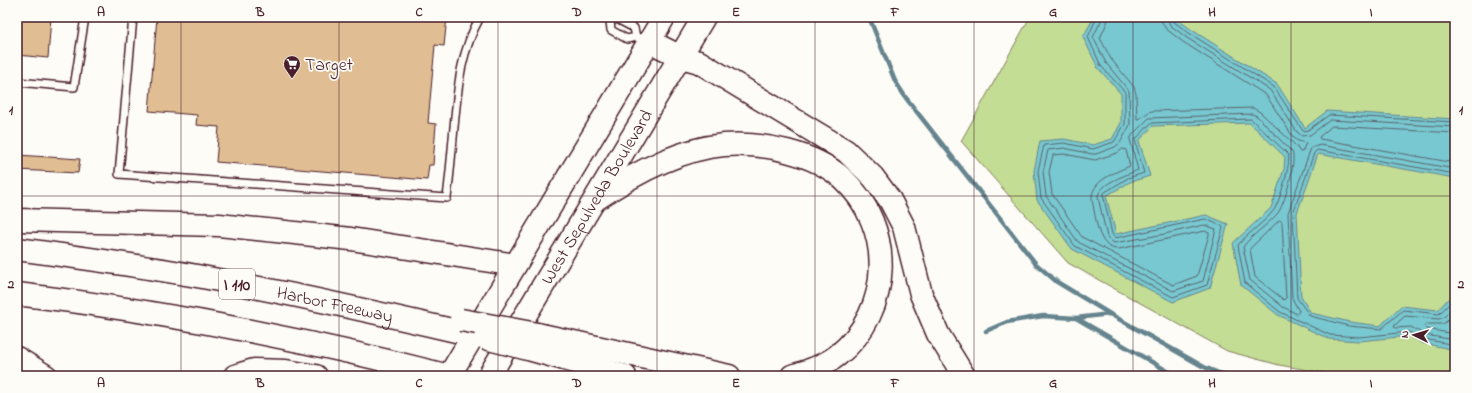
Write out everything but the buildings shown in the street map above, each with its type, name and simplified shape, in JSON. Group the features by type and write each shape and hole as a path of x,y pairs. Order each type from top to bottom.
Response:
{"main road":[{"name":"West Sepulveda Boulevard","path":"442,374 515,265 642,39 664,17"},
{"name":"West Sepulveda Boulevard","path":"489,376 704,17"},
{"path":"642,39 681,57 699,62 846,151 873,177 890,200 904,227 922,294 932,321 938,334 964,376"},
{"path":"595,200 625,180 642,171 684,154 724,145 748,145 786,150 814,160 843,179 870,214 878,238 882,264 878,293 868,318 850,344 838,355 825,363 809,371 792,376"},
{"path":"17,220 219,225 351,239 515,265"},
{"name":"Harbor Freeway","path":"17,249 106,261 196,276 459,326 533,342 625,376"},
{"name":"I 110","path":"17,294 84,302 196,320 442,374"},
{"path":"533,342 729,376"},
{"path":"17,358 46,376"},
{"path":"235,376 254,370 286,371 316,376"}],"lane":[{"path":"17,82 74,87 85,17"},
{"path":"132,17 120,174 447,198 458,81 472,31 480,17"},
{"path":"603,17 610,21 617,20 634,28 642,39"},
{"path":"610,21 611,30 628,39 642,39"}],"green space":[{"path":"1030,17 1455,17 1455,376 1342,376 1279,365 1227,351 1068,263 961,141"}],"water":[{"path":"1094,17 1174,17 1277,84 1305,128 1327,111 1455,119 1455,178 1318,154 1297,213 1301,297 1311,313 1350,322 1380,326 1401,306 1438,310 1449,298 1455,300 1455,350 1422,343 1409,336 1359,341 1329,339 1278,315 1241,285 1233,243 1271,208 1284,169 1285,157 1250,123 1153,126 1139,141 1150,176 1130,182 1106,196 1116,234 1206,215 1228,224 1210,288 1173,302 1072,249 1037,200 1034,171 1040,141 1064,139 1093,145 1112,139 1121,123 1121,94 1098,68 1083,37"}],"waterway":[{"path":"869,17 895,81 906,98 1036,264 1057,282 1110,314 1204,367 1226,376"},
{"path":"986,331 1007,322 1043,316 1076,318 1110,314"},
{"path":"1076,318 1176,376"}],"place":[{"name":"Target","path":"292,79"}]}
